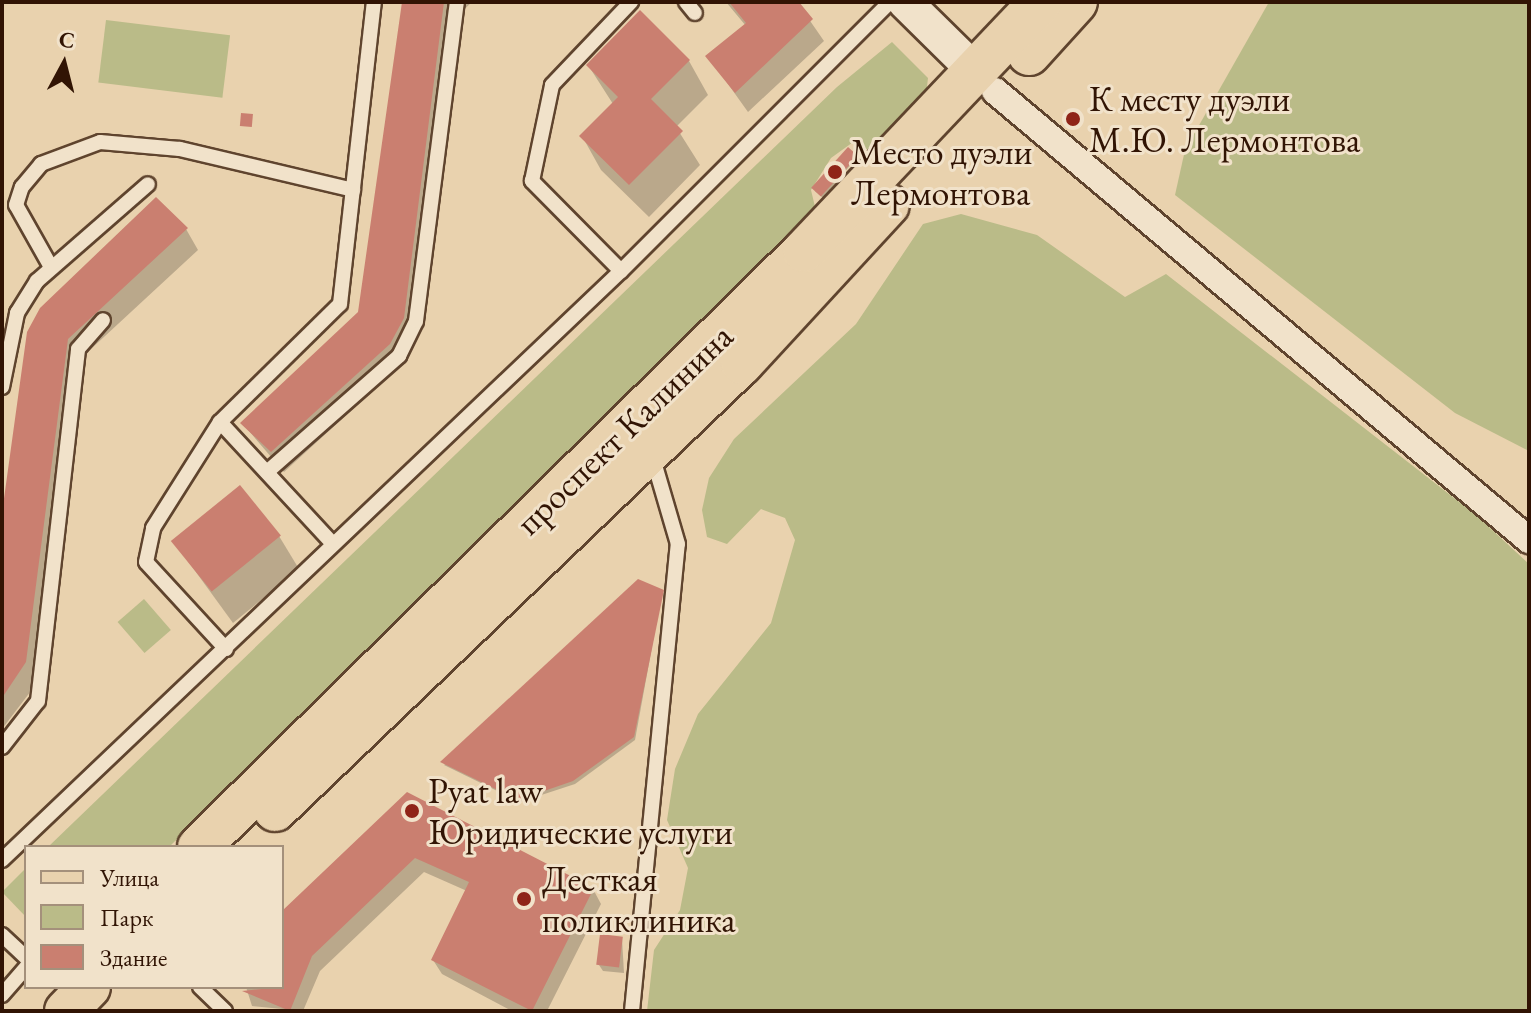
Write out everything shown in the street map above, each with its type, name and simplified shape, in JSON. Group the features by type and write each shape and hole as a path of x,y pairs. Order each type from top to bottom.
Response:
{"main road":[{"name":"проспект Калинина","path":"985,82 1040,2"},
{"name":"проспект Калинина","path":"201,845 730,350 985,82 1076,2"},
{"name":"проспект Калинина","path":"239,845 650,451 730,350"},
{"path":"36,1011 57,989"},
{"path":"66,1011 87,989"}],"street":[{"path":"905,2 985,82 1523,529"}],"lane":[{"path":"226,649 146,562 153,528 220,422 340,304 374,2"},
{"path":"621,271 532,181 552,85 631,2"},
{"path":"2,860 621,271 890,2"},
{"path":"267,472 399,356 416,321 457,3"},
{"path":"51,267 16,205 22,187 41,164 100,142 180,149 353,190"},
{"path":"2,387 17,313 51,267 148,184"},
{"path":"2,747 38,701 78,349 103,320"},
{"path":"220,422 332,543"},
{"path":"632,1011 678,544 671,502 650,451"},
{"path":"2,935 24,955"},
{"path":"2,995 24,969"},
{"path":"202,989 225,1011"}],"green space":[{"path":"1269,2 1529,2 1529,451 1455,413 1175,195 1185,150"},
{"path":"106,20 230,35 222,98 98,83"},
{"path":"892,42 928,78 926,95 899,126 869,151 856,140 831,158 811,190 816,211 171,845 50,845 837,87"},
{"path":"961,214 1037,235 1125,297 1166,274 1476,515 1529,564 1529,1011 647,1011 654,950 680,910 688,868 667,820 675,769 698,714 771,623 795,540 785,518 761,509 727,544 707,537 702,510 709,478 734,439 856,324 923,224"},
{"path":"144,599 171,630 144,653 118,622"},
{"path":"24,870 24,915 2,892"}],"building":[{"path":"402,2 444,2 404,318 390,344 271,452 240,423 358,312"},
{"path":"729,2 799,2 813,19 735,93 705,56 746,23"},
{"path":"640,10 690,60 651,99 683,131 629,185 579,136 618,97 586,65"},
{"path":"241,113 253,114 252,127 240,126"},
{"path":"848,147 858,156 821,197 811,188"},
{"path":"156,197 188,228 68,339 26,662 2,698 2,513 27,332 40,308"},
{"path":"240,485 281,536 212,592 171,541"},
{"path":"638,579 664,590 634,737 573,781 518,800 440,762"},
{"name":"Десткая поликлиника","path":"407,792 594,888 532,1011 431,960 469,882 415,858 312,956 290,1011 242,991 284,989 284,909"},
{"path":"600,934 623,937 619,968 596,965"}],"place":[{"name":"К месту дуэли М.Ю. Лермонтова","path":"1073,119"},
{"name":"Место дуэли Лермонтова","path":"835,172"},
{"name":"Pyat law Юридические услуги","path":"412,811"},
{"name":"Десткая поликлиника","path":"524,899"}]}
